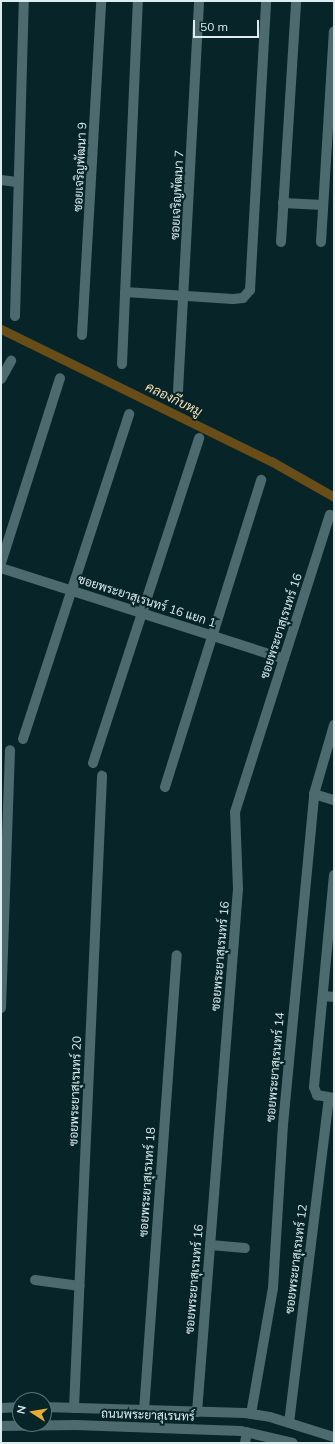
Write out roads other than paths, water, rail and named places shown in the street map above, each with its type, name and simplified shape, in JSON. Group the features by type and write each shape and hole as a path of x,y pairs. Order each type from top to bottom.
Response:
{"street":[{"path":"15,316 24,1"},
{"name":"ซอยเจริญพัฒนา 9","path":"82,335 101,1"},
{"path":"122,364 138,1"},
{"name":"ซอยเจริญพัฒนา 7","path":"178,390 185,295 199,1"},
{"path":"124,292 233,299 243,298 250,290 266,1"},
{"path":"281,242 296,1"},
{"path":"321,242 334,31"},
{"path":"1,180 18,182"},
{"path":"283,203 323,205"},
{"path":"1,379 11,361"},
{"path":"1,563 60,378"},
{"path":"23,739 70,590 129,414"},
{"path":"93,763 199,438"},
{"path":"165,787 261,480"},
{"name":"ซอยพระยาสุเรนทร์ 16","path":"197,1412 238,889 234,817 330,516"},
{"name":"ซอยพระยาสุเรนทร์ 16 แยก 1","path":"1,568 284,659"},
{"name":"ซอยพระยาสุเรนทร์ 14","path":"251,1414 273,1288 283,1125 314,794 334,725"},
{"path":"1,1008 10,750"},
{"name":"ซอยพระยาสุเรนทร์ 20","path":"74,1408 102,776"},
{"path":"314,794 334,800"},
{"name":"ซอยพระยาสุเรนทร์ 12","path":"289,1423 332,1098 317,1095 314,1087 329,996 334,875"},
{"name":"ซอยพระยาสุเรนทร์ 18","path":"144,1411 177,955"},
{"path":"210,1245 245,1248"},
{"path":"35,1280 80,1286"},
{"path":"1,1408 12,1407"},
{"name":"ถนนพระยาสุเรนทร์","path":"52,1407 251,1414 289,1423 334,1437"},
{"name":"ถนนพระยาสุเรนทร์","path":"1,1426 75,1425 247,1432 293,1443"},
{"path":"245,1443 247,1432"}],"waterway":[{"name":"คลองกีบหมู","path":"1,329 271,461 334,497"}]}
